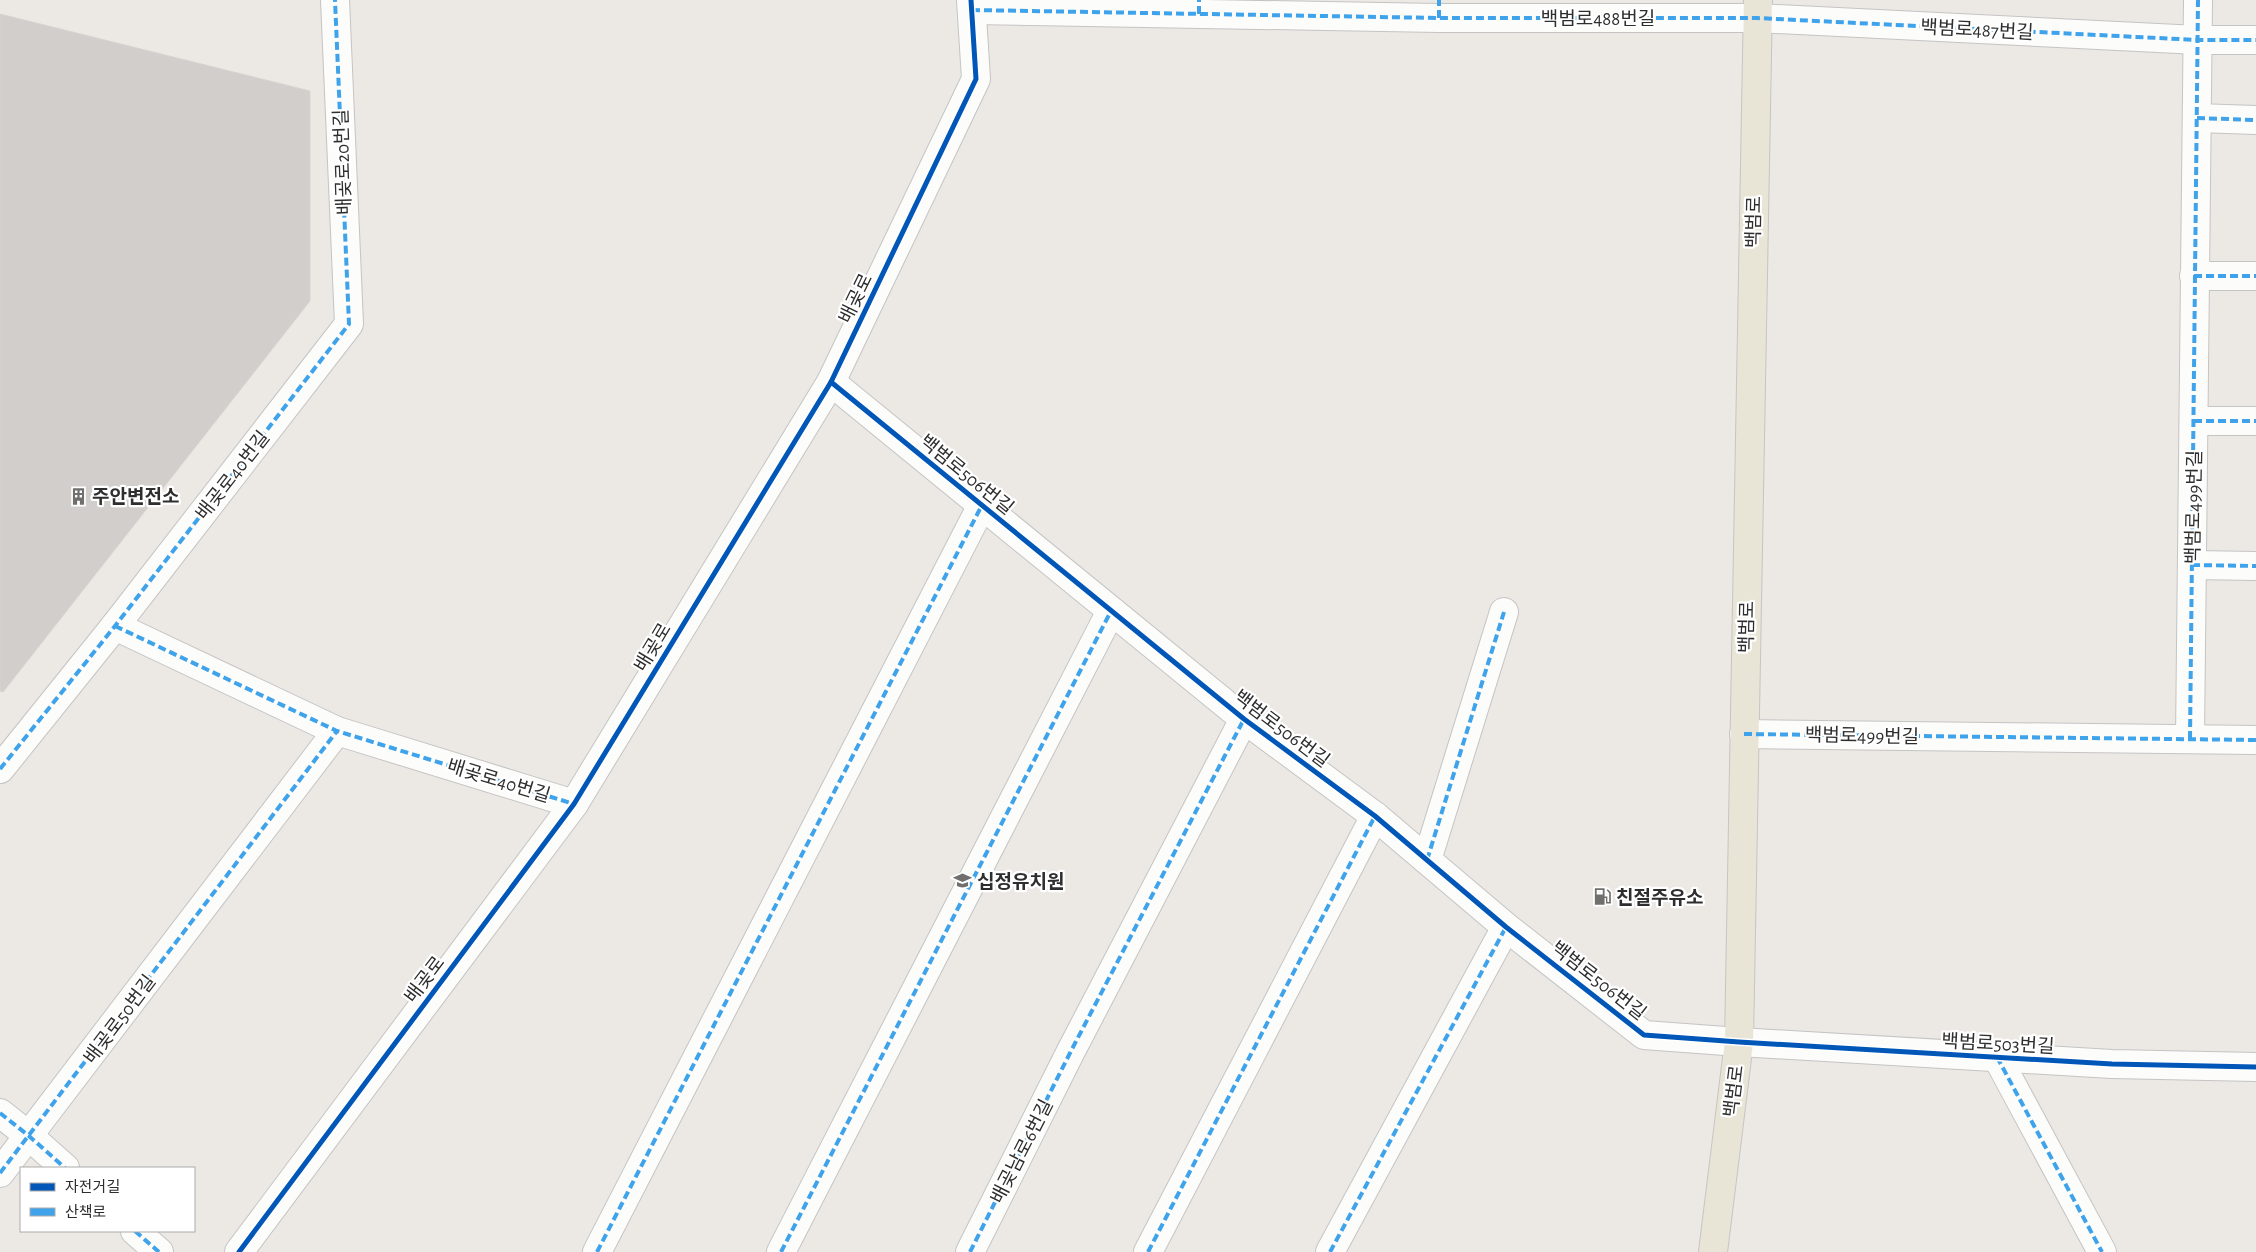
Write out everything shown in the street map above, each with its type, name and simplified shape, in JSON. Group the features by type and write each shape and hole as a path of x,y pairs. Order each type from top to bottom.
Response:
{"main road":[{"name":"백범로","path":"1713,1252 1739,1042 1757,9"}],"street":[{"name":"배곶로20번길","path":"335,0 349,324"},
{"path":"2198,0 2194,276 2256,276"},
{"name":"백범로488번길","path":"972,5 1439,9 1757,9"},
{"name":"배곶로","path":"239,1252 574,804 831,382 976,79 972,5"},
{"name":"백범로487번길","path":"1757,9 2198,40 2256,40"},
{"path":"2196,118 2256,120"},
{"name":"백범로499번길","path":"2190,738 2194,276"},
{"name":"배곶로40번길","path":"0,769 115,626 349,324"},
{"name":"백범로506번길","path":"831,382 1244,719 1375,816 1506,927 1644,1035 1739,1042"},
{"path":"2194,421 2256,421"},
{"path":"597,1252 982,505"},
{"path":"2192,564 2256,566"},
{"path":"781,1252 1111,611"},
{"path":"1427,860 1504,612"},
{"name":"배곶로40번길","path":"115,626 337,731 574,804"},
{"name":"백범로506번길","path":"1071,1050 1244,719"},
{"name":"배곶로50번길","path":"0,1173 337,731"},
{"name":"백범로499번길","path":"1744,734 2256,740"},
{"path":"1148,1252 1375,816"},
{"path":"1330,1252 1506,927"},
{"name":"백범로503번길","path":"1739,1042 2112,1064 2256,1067"},
{"name":"배곶남로6번길","path":"970,1252 1071,1050"},
{"path":"1997,1058 2102,1252"},
{"path":"0,1114 29,1136 64,1167"},
{"path":"136,1232 159,1252"}],"building":[{"name":"주안변전소","path":"0,14 310,91 310,301 3,692 0,691"}],"marked path":[{"path":"0,769 115,626 349,324 335,0"},
{"path":"1199,0 1199,14"},
{"path":"1439,0 1439,18"},
{"path":"2190,739 2198,0"},
{"path":"972,10 1439,18 1757,18 2198,40 2256,40"},
{"path":"2197,118 2256,120"},
{"path":"2194,276 2256,276"},
{"path":"2194,421 2256,421"},
{"path":"597,1252 982,505"},
{"path":"2192,565 2256,566"},
{"path":"781,1252 1111,611"},
{"path":"1427,860 1504,612"},
{"path":"115,626 337,731 574,804"},
{"path":"970,1252 1071,1051 1244,719"},
{"path":"0,1173 337,731"},
{"path":"1744,734 2256,740"},
{"path":"1148,1252 1375,816"},
{"path":"1330,1252 1506,927"},
{"path":"1997,1057 2102,1252"},
{"path":"0,1113 64,1167"},
{"path":"136,1232 159,1252"}],"cycle path":[{"path":"239,1252 574,804 831,382 976,79 971,0"},
{"path":"831,382 1244,719 1375,816 1506,927 1644,1035 2112,1064 2256,1067"}],"place":[{"name":"주안변전소","path":"78,496"},
{"name":"십정유치원","path":"963,881"},
{"name":"친절주유소","path":"1602,897"}]}
